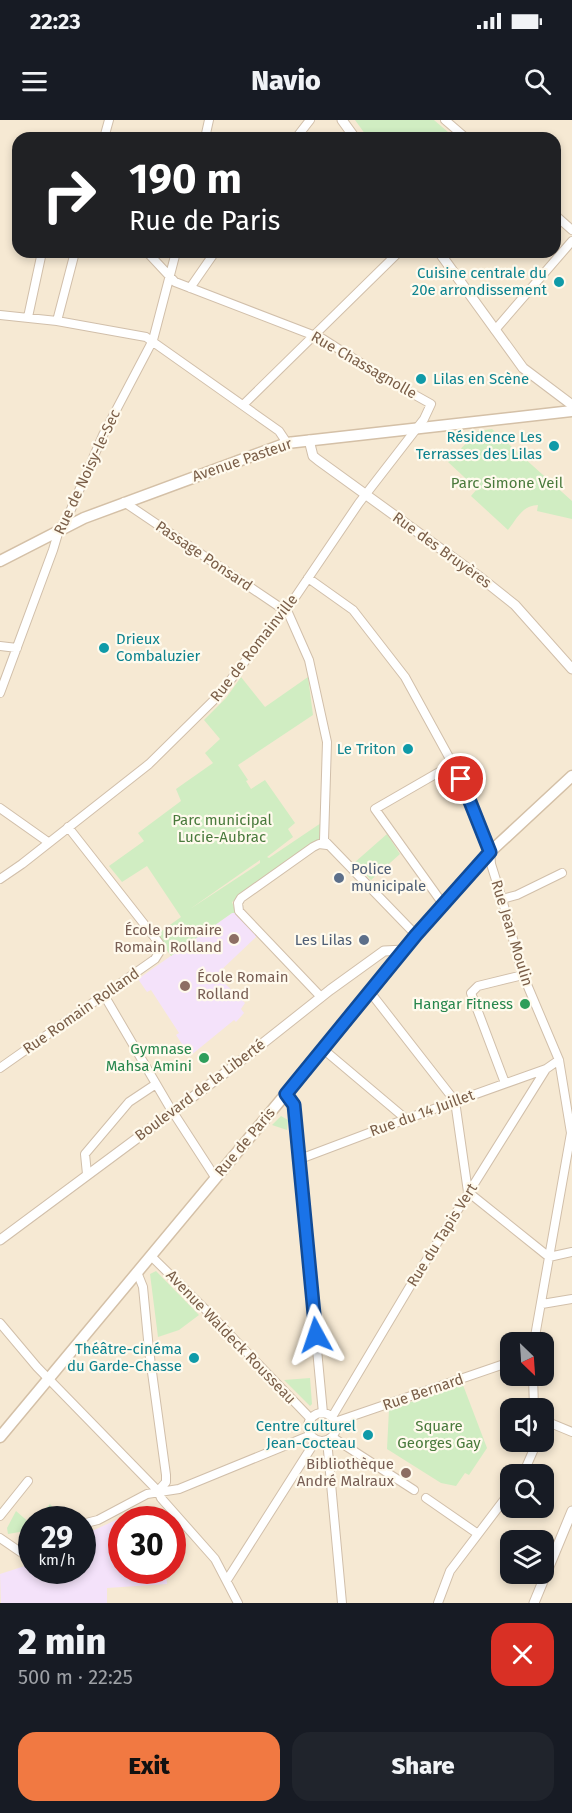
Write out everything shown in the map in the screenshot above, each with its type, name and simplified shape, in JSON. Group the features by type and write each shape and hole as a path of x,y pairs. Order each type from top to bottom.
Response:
{"main road":[{"name":"Avenue Pasteur","path":"0,561 58,530 124,502 287,443 572,411"},
{"name":"Rue de Paris","path":"0,1437 416,935 490,852 572,776"}],"street":[{"path":"301,132 310,120"},
{"path":"342,120 351,132"},
{"path":"445,120 459,132"},
{"path":"561,254 572,241"},
{"path":"27,317 41,258"},
{"path":"57,321 73,258"},
{"name":"Rue Chassagnolle","path":"153,258 170,277 190,288 315,335 431,404 417,429"},
{"name":"Rue de Noisy-le-Sec","path":"0,693 58,530 69,514 102,435 153,340 175,258"},
{"path":"190,288 211,258"},
{"path":"243,405 393,258"},
{"path":"442,258 523,368 572,405"},
{"path":"495,330 557,258"},
{"path":"0,315 57,321 153,340 279,431 287,443"},
{"name":"Rue de Romainville","path":"0,879 149,764 209,706 285,609 365,495 417,429"},
{"name":"Rue des Bruyères","path":"309,440 314,456 515,605 572,669"},
{"name":"Passage Ponsard","path":"124,502 285,609"},
{"name":"Rue Jean Moulin","path":"308,578 353,610 405,677 461,779 490,852 491,864 523,975 559,1060 569,1104 571,1133 536,1332"},
{"path":"285,609 309,660 327,742 325,842 416,935"},
{"path":"0,646 17,648"},
{"path":"443,904 375,809 453,764"},
{"path":"0,808 48,842"},
{"name":"Rue Romain Rolland","path":"0,1068 155,958 160,951 159,944 68,827"},
{"path":"321,997 239,911 238,903 241,898 313,847 325,842"},
{"path":"502,899 517,895 562,873"},
{"name":"Boulevard de la Liberté","path":"0,1240 384,951 404,950"},
{"path":"505,1083 471,993 478,986 523,975"},
{"path":"370,992 455,1101 468,1192 549,1257 572,1252"},
{"path":"104,995 171,1111 215,1178"},
{"path":"323,1049 406,1119"},
{"name":"Rue du Tapis Vert","path":"334,1420 468,1192 546,1069 559,1060"},
{"name":"Rue du 14 Juillet","path":"300,1159 546,1069"},
{"path":"87,1174 85,1154 129,1102 156,1084"},
{"path":"286,1094 294,1105 323,1413"},
{"name":"Avenue Waldeck Rousseau","path":"151,1256 203,1306 311,1419"},
{"path":"137,1272 143,1287 166,1475 166,1482 158,1491"},
{"path":"542,1304 572,1299"},
{"path":"0,1323 49,1379 158,1491 161,1498 216,1559 238,1603"},
{"name":"Rue Bernard","path":"334,1420 500,1365"},
{"path":"314,1437 308,1426 311,1419 323,1413"},
{"path":"323,1413 334,1420 336,1427 329,1439 342,1603"},
{"path":"554,1425 572,1432"},
{"path":"227,1580 314,1437"},
{"path":"96,1520 147,1494 178,1489 314,1437 329,1439 414,1490"},
{"path":"0,1516 28,1482"},
{"path":"426,1498 478,1534"},
{"path":"438,1603 450,1571 500,1505"},
{"path":"534,1603 572,1511"},
{"path":"0,1532 0,1538 18,1550"}],"shaded area":[{"path":"0,120 572,120 572,1603 0,1603"},
{"name":"École Romain Rolland","path":"232,913 236,913 257,936 216,975 245,1003 241,1009 244,1013 236,1022 234,1020 190,1056 176,1035 179,1033 151,990 147,992 138,979"},
{"path":"108,1524 108,1584 167,1584 107,1588 107,1603 1,1603 0,1574 18,1568 18,1584 96,1584 96,1529"}],"green space":[{"path":"355,120 434,120 448,132 364,132"},
{"name":"Parc Simone Veil","path":"492,429 572,501 572,519 537,511 538,505 521,513 508,530 471,496 477,489 448,462 478,431"},
{"name":"Parc municipal Lucie-Aubrac","path":"241,677 265,707 308,677 313,715 238,765 251,789 265,780 295,823 288,829 293,837 267,857 269,858 321,823 321,839 232,902 236,913 232,913 171,956 156,935 181,917 147,866 122,882 109,866 144,841 138,833 181,801 176,789 213,763 205,753 220,739 204,720 226,698","holes":["260,860 260,863 190,909"]},
{"path":"387,834 400,854 371,880 354,863"},
{"path":"281,1116 288,1120 287,1130 272,1125"},
{"path":"156,1271 199,1315 179,1330 158,1337 150,1274"},
{"path":"310,1378 312,1404 310,1406 284,1380"},
{"name":"Square Georges Gay","path":"463,1385 487,1448 469,1475 465,1473 456,1486 441,1483 387,1449 389,1409"},
{"path":"16,1511 18,1513 18,1532 8,1534 7,1528"}],"place":[{"name":"Cuisine centrale du 20e arrondissement","path":"559,282"},
{"name":"Lilas en Scène","path":"421,379"},
{"name":"Résidence Les Terrasses des Lilas","path":"554,446"},
{"name":"Drieux Combaluzier","path":"104,648"},
{"name":"Le Triton","path":"408,749"},
{"name":"Police municipale","path":"339,878"},
{"name":"École primaire Romain Rolland","path":"234,939"},
{"name":"Les Lilas","path":"364,940"},
{"name":"École Romain Rolland","path":"185,986"},
{"name":"Hangar Fitness","path":"525,1004"},
{"name":"Gymnase Mahsa Amini","path":"204,1058"},
{"name":"Théâtre-cinéma du Garde-Chasse","path":"194,1358"},
{"name":"Centre culturel Jean-Cocteau","path":"368,1435"},
{"name":"Bibliothèque André Malraux","path":"406,1473"}],"route":[{"path":"316,1335 294,1105 286,1094 416,935 490,852 461,779"}]}
